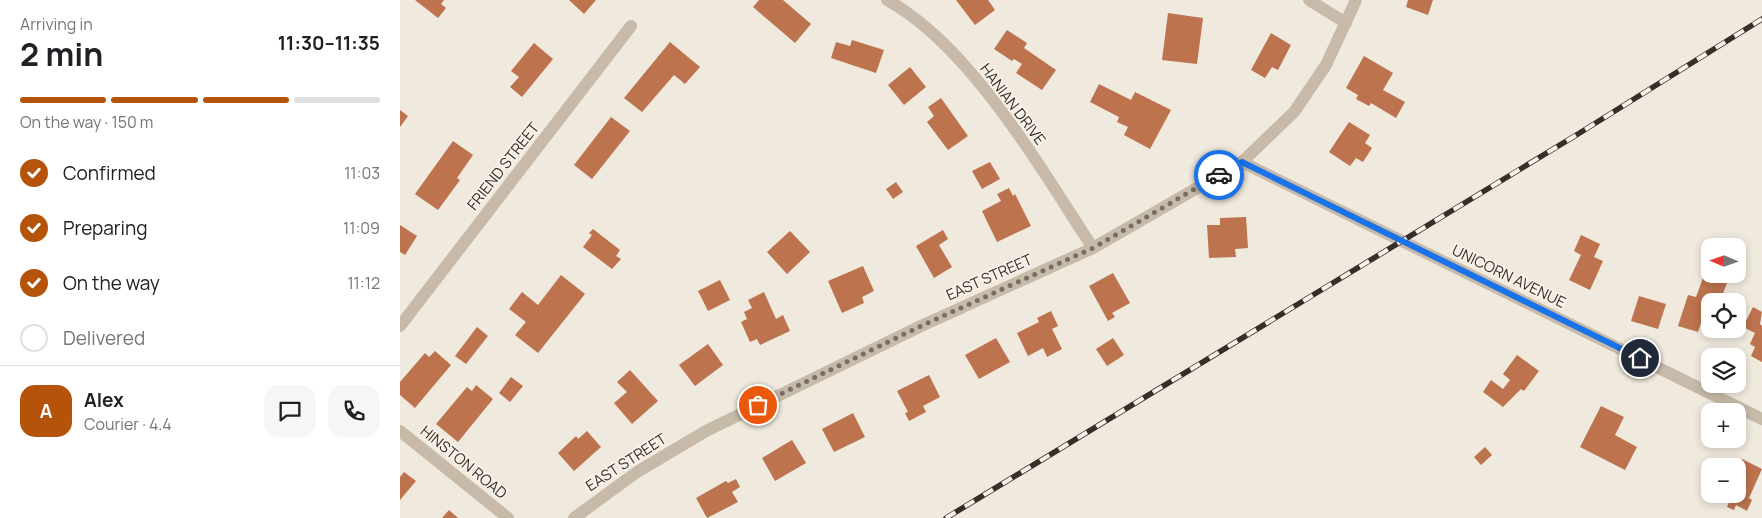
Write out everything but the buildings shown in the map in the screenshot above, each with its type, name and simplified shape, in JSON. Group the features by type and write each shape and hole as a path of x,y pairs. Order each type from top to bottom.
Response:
{"street":[{"name":"HANIAN DRIVE","path":"887,0 903,9 931,31 972,74 1021,140 1093,248"},
{"path":"1309,0 1346,23"},
{"name":"EAST STREET","path":"574,518 637,472 706,431 921,326 1093,248 1242,162 1294,112 1326,65 1356,0"},
{"name":"FRIEND STREET","path":"400,326 631,26"},
{"name":"UNICORN AVENUE","path":"1242,162 1762,419"},
{"name":"HINSTON ROAD","path":"400,431 508,518"}],"railway":[{"path":"946,518 1578,134 1762,19"}],"way so far":[{"path":"758,405 921,326 1093,248 1219,175"}],"route":[{"path":"1219,175 1242,162 1640,358"}]}
